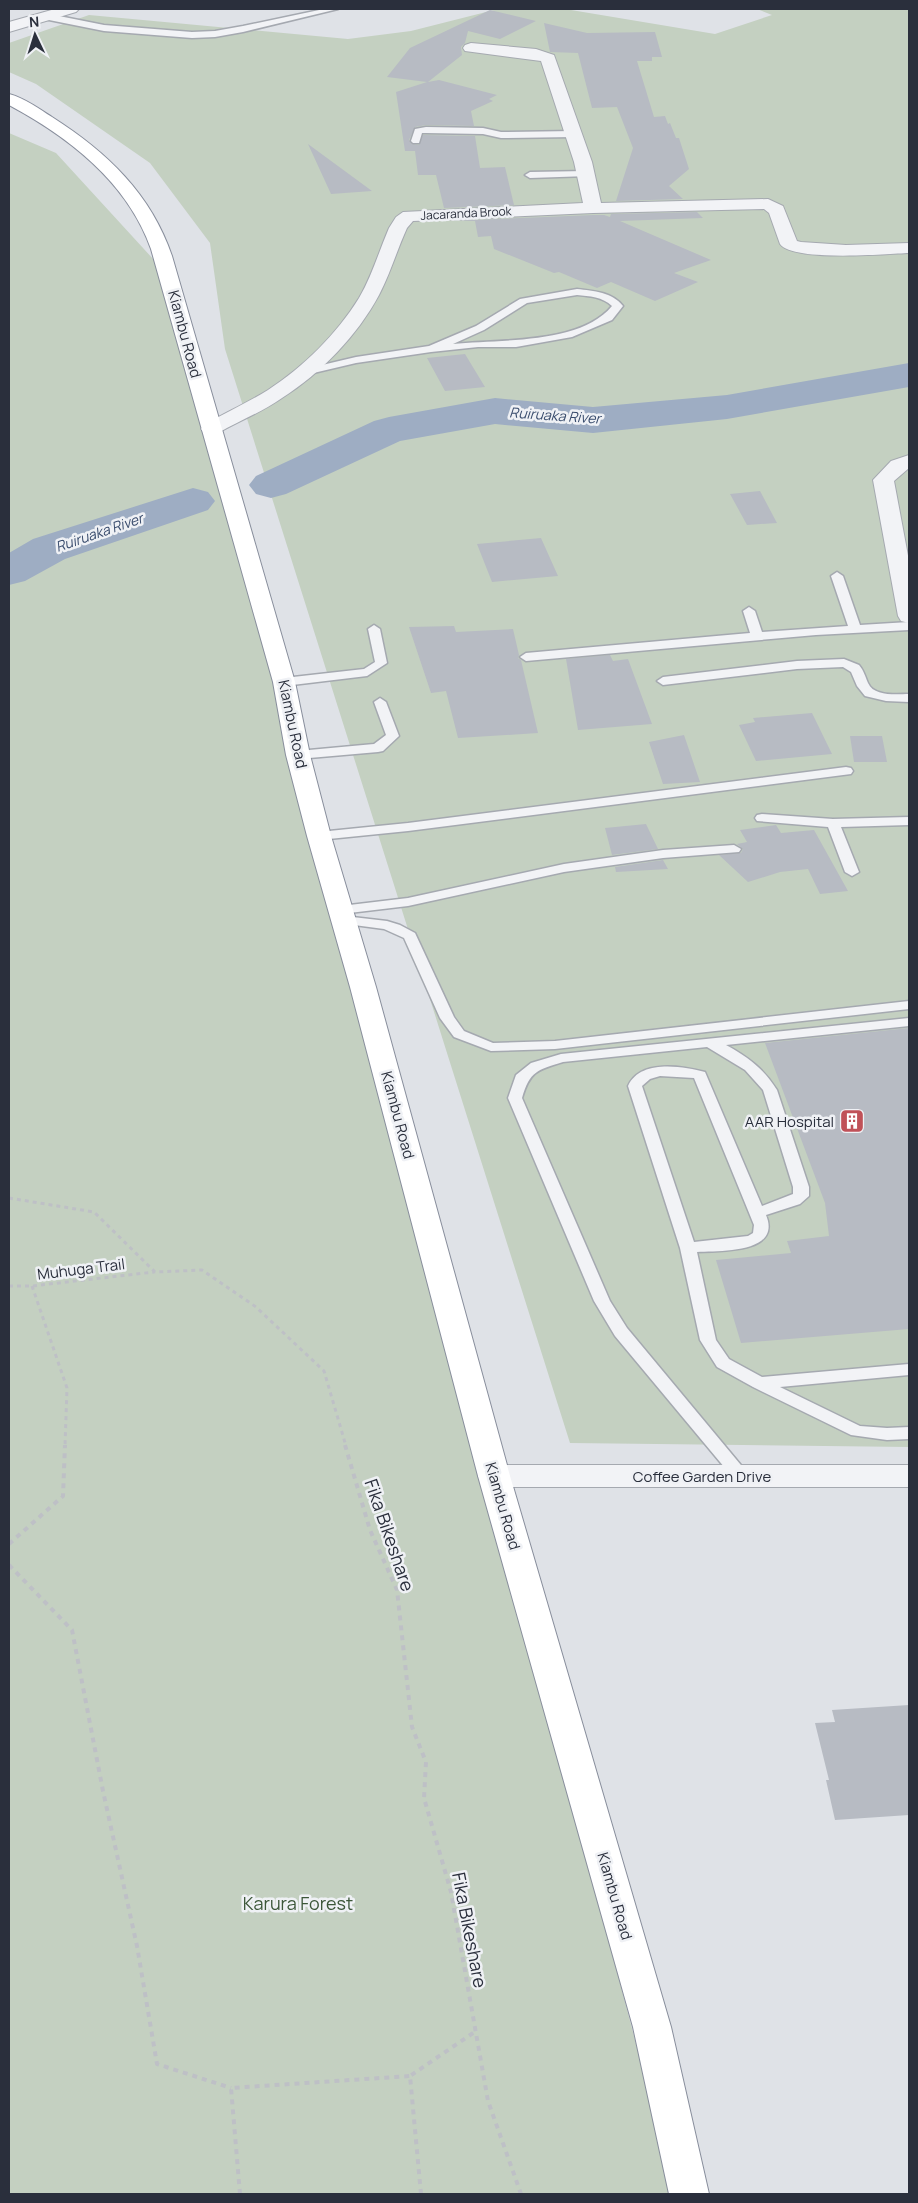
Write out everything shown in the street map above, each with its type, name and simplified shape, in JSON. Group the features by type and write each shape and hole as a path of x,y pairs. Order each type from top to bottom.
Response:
{"highway":[{"name":"Kiambu Road","path":"9,99 90,150 109,167 123,183 149,222 169,276 284,682 298,755 494,1476 652,2027 689,2194"}],"street":[{"path":"9,26 72,9"},
{"path":"471,48 536,54 548,58 574,134 586,174 593,208"},
{"name":"Jacaranda Brook","path":"211,429 274,394 305,372 344,330 368,297 398,228 402,221 409,216 593,208 768,204 777,210 789,244 793,248 822,250 909,248"},
{"path":"909,461 898,465 883,480 909,616"},
{"name":"Coffee Garden Drive","path":"494,1476 909,1476"}],"lane":[{"path":"44,16 104,28 192,35 243,29 334,9"},
{"path":"416,141 418,132 426,130 483,131 502,135 574,134"},
{"path":"530,175 586,174"},
{"name":"Jacaranda Brook","path":"305,372 356,360 431,349 478,344 516,344 572,334 608,318 618,306 612,300 596,294 578,292 524,301 480,328 431,349"},
{"path":"837,576 855,628"},
{"path":"749,610 758,636"},
{"path":"526,657 855,628 909,626"},
{"path":"284,682 367,672 381,663 374,629"},
{"path":"664,681 797,665 844,663 851,664 860,674 866,690 871,693 909,698"},
{"path":"298,755 378,748 393,736 380,702"},
{"path":"320,836 408,827 846,771"},
{"path":"762,818 833,823 909,822"},
{"path":"833,823 852,872"},
{"path":"342,915 564,868 663,854 734,849"},
{"path":"342,915 401,929 410,936 447,1018 459,1034 491,1047 555,1045 909,1005"},
{"path":"879,1009 888,1024"},
{"path":"741,1476 620,1332 602,1301 515,1098 521,1078 536,1066 560,1058 909,1022"},
{"path":"686,1030 751,1066 763,1076 770,1090 801,1187 801,1196 794,1202 757,1213"},
{"path":"688,1248 744,1242 758,1237 762,1231 757,1213 700,1076 690,1072 677,1071 650,1074 639,1079 635,1086 688,1248 708,1340 723,1363 759,1383 857,1431 887,1434 909,1433"},
{"path":"759,1383 909,1369"}],"path":[{"path":"9,1198 94,1212 155,1272"},
{"name":"Fika Bikeshare","path":"155,1272 202,1270 256,1307 324,1371 370,1530 398,1590 412,1727 426,1762 424,1798 451,1892 488,2101 521,2194"},
{"name":"Muhuga Trail","path":"9,1286 32,1286 155,1272"},
{"path":"9,1544 63,1496 67,1388 32,1286"},
{"path":"9,1565 72,1630 103,1790 137,1946 157,2064 231,2088 410,2076 476,2032"},
{"path":"410,2076 421,2194"},
{"path":"231,2088 240,2194"}],"green space":[{"path":"498,9 565,9 715,34 772,15 757,9 909,9 909,1447 570,1443 225,349 210,243 150,163 36,84 9,72 9,43 89,15 348,39 411,31"},
{"name":"Karura Forest","path":"9,133 56,153 165,272 676,2194 9,2194"}],"building":[{"path":"490,10 536,21 500,39 468,31 465,43 461,47 462,55 428,82 439,80 497,95 489,99 493,101 471,111 474,126 426,125 415,127 409,140 412,144 419,145 423,135 475,136 480,168 505,167 514,205 444,208 436,175 418,175 415,151 405,151 396,92 427,82 387,77 410,48"},
{"path":"544,23 587,33 655,32 662,57 652,57 652,61 637,61 654,117 665,116 676,138 679,138 689,169 669,186 683,199 616,201 633,148 617,107 592,108 578,53 550,52"},
{"path":"308,144 372,191 331,194"},
{"path":"697,212 703,218 620,221 711,260 674,273 698,282 655,301 611,282 597,288 559,272 554,273 494,249 491,236 478,237 475,221 447,221 593,215 610,217 611,214"},
{"path":"465,354 485,387 445,391 427,358"},
{"path":"760,491 777,523 747,525 730,494"},
{"path":"541,538 558,576 492,582 477,544"},
{"path":"454,626 456,632 513,629 518,658 521,660 538,733 458,738 446,691 431,693 409,627"},
{"path":"610,655 613,661 628,659 652,724 578,730 566,659"},
{"path":"812,713 832,754 756,761 739,725 755,722 753,718"},
{"path":"684,735 700,782 663,784 649,742"},
{"path":"850,736 882,736 887,762 854,762"},
{"path":"646,824 658,849 612,855 605,828"},
{"path":"776,825 781,833 814,830 848,891 820,894 808,869 780,872 748,882 719,855 741,853 743,849 737,844 747,842 740,830"},
{"path":"663,860 668,869 616,872 615,867"},
{"name":"AAR Hospital","path":"909,1028 909,1329 741,1343 716,1260 791,1253 787,1241 829,1236 825,1203 765,1043"},
{"path":"909,1705 909,1815 835,1820 826,1780 829,1780 815,1723 835,1722 832,1710"}],"waterway":[{"name":"Ruiruaka River","path":"271,485 389,430 495,411 593,420 727,407 909,375"},
{"name":"Ruiruaka River","path":"9,571 49,549 193,501"}],"place":[{"name":"AAR Hospital","path":"852,1121"}]}
